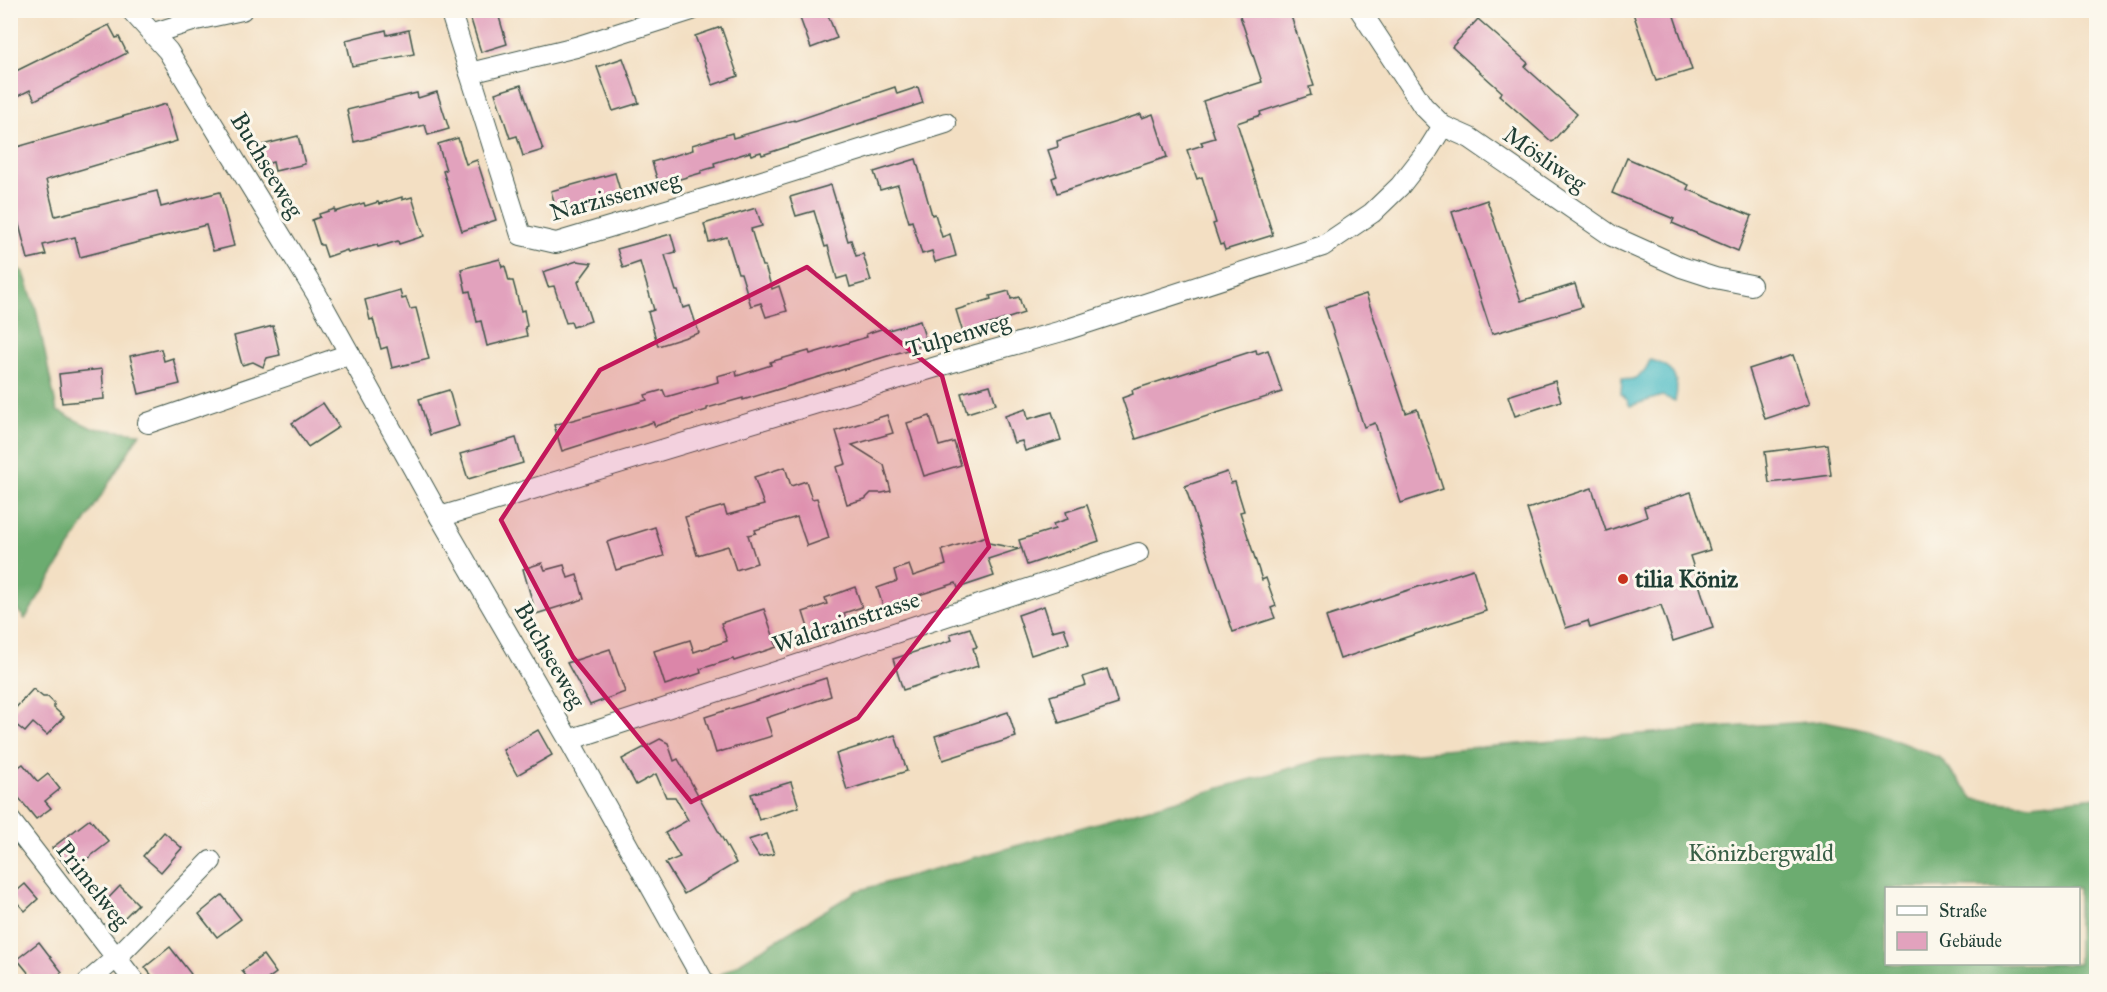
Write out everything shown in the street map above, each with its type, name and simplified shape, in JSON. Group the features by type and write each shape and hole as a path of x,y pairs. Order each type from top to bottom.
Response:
{"street":[{"name":"Buchseeweg","path":"131,10 168,51 350,354 704,981"},
{"path":"154,33 196,20 242,10"},
{"name":"Narzissenweg","path":"450,10 521,236 556,243 946,123"},
{"path":"470,73 576,47 692,10"},
{"name":"Mösliweg","path":"1360,10 1381,45 1424,106 1443,126 1470,138 1612,236 1681,267 1715,278 1751,285"},
{"name":"Tulpenweg","path":"440,517 965,358 1062,332 1323,246 1372,213 1400,186 1443,126"},
{"path":"148,423 350,354"},
{"name":"Waldrainstrasse","path":"569,740 1138,553"},
{"name":"Primelweg","path":"10,820 135,981"},
{"path":"88,981 117,957 211,861"}],"highlighted area":[{"path":"807,267 942,376 989,547 858,718 691,802 573,657 501,520 600,370"}],"green space":[{"path":"11,263 24,273 36,309 57,411 92,428 140,433 25,619 10,601"},
{"name":"Könizbergwald","path":"1825,721 1869,730 1940,758 1974,799 2032,804 2096,797 2096,981 708,982 857,891 1319,760"}],"water":[{"path":"1650,360 1664,365 1673,374 1677,386 1675,401 1662,396 1630,406 1621,395 1622,379 1627,380 1640,376"}],"building":[{"path":"468,10 497,10 507,44 481,52"},
{"path":"797,10 826,10 837,38 811,48"},
{"path":"1238,10 1289,10 1314,86 1309,87 1311,95 1260,112 1261,115 1237,123 1273,235 1225,250 1223,244 1220,245 1213,224 1216,223 1202,177 1197,179 1187,150 1203,145 1201,142 1215,138 1203,101 1262,82"},
{"path":"1632,10 1672,10 1692,70 1656,81"},
{"path":"1478,19 1528,63 1525,67 1577,114 1552,142 1499,95 1502,92 1452,47"},
{"path":"109,25 116,38 119,37 127,53 35,100 30,90 10,100 10,74"},
{"path":"721,27 738,76 713,85 695,36"},
{"path":"386,30 387,35 409,30 414,54 352,66 346,40"},
{"path":"623,58 639,103 613,111 597,67"},
{"path":"521,85 543,150 523,156 517,136 510,138 495,93"},
{"path":"895,87 897,94 918,87 923,103 762,155 761,152 751,155 750,152 714,163 715,167 701,171 701,173 659,185 652,162 693,150 692,145 732,133 733,138 795,121"},
{"path":"437,92 449,129 428,135 425,125 354,142 347,110 417,93 418,98"},
{"path":"166,104 177,141 46,180 55,216 157,191 161,207 220,192 234,246 213,251 206,225 80,257 75,237 43,245 46,255 28,259 10,190 10,149"},
{"path":"1141,114 1142,118 1153,114 1167,157 1057,193 1052,178 1057,176 1048,150 1058,147 1057,141"},
{"path":"298,136 305,164 275,171 273,162 266,164 262,145"},
{"path":"458,138 466,164 477,160 496,220 462,231 443,171 446,170 438,144"},
{"path":"1627,158 1689,185 1687,189 1752,216 1738,251 1672,223 1674,219 1612,193"},
{"path":"916,159 932,215 935,214 942,237 950,234 956,256 935,262 932,251 922,254 898,185 880,190 874,172"},
{"path":"615,173 622,197 558,215 551,191"},
{"path":"831,185 848,241 851,240 856,256 863,254 871,281 850,287 847,276 837,279 828,246 825,247 814,211 796,216 790,197"},
{"path":"402,197 402,200 412,197 424,236 399,244 398,241 348,253 347,250 327,257 323,245 320,245 312,220 320,217 319,214 335,209 335,212 364,203 365,206 378,202 379,204"},
{"path":"1487,200 1521,301 1575,284 1582,307 1492,334 1452,212"},
{"path":"756,208 762,226 751,229 762,266 765,266 772,289 779,286 787,311 766,317 761,303 751,306 727,237 709,242 704,224"},
{"path":"671,234 676,252 665,255 683,308 690,306 699,333 658,346 648,312 654,310 640,262 623,268 617,249"},
{"path":"500,259 502,267 505,266 509,281 513,281 521,311 524,310 527,336 487,346 481,321 477,322 470,291 466,292 461,269"},
{"path":"577,261 592,263 578,282 591,321 573,327 571,322 566,323 554,286 548,287 543,272"},
{"path":"400,290 402,299 406,298 410,309 416,308 429,359 392,368 387,347 381,349 365,300"},
{"path":"1009,291 1011,299 1019,297 1024,313 963,333 956,310"},
{"path":"1366,294 1406,413 1417,409 1443,489 1401,503 1375,423 1364,427 1325,307"},
{"path":"920,321 927,344 743,400 743,398 707,408 707,410 655,426 653,422 562,451 554,425 647,400 645,395 663,390 666,397 718,382 717,376 736,371 737,376 771,365 770,362 809,351 810,354 867,337 866,334 884,328 885,331"},
{"path":"273,326 280,355 267,358 263,367 253,362 242,365 234,336"},
{"path":"161,349 164,361 173,358 180,384 139,394 130,356"},
{"path":"1256,350 1257,354 1268,350 1282,392 1136,439 1122,398 1133,394 1132,390"},
{"path":"1793,355 1810,404 1765,419 1749,369"},
{"path":"102,369 104,399 62,403 59,374"},
{"path":"1555,381 1561,401 1515,416 1508,396"},
{"path":"990,385 996,404 967,413 961,393"},
{"path":"449,390 459,426 430,435 419,399"},
{"path":"323,403 339,427 308,447 292,423"},
{"path":"1026,409 1028,419 1052,412 1061,440 1025,451 1022,441 1014,443 1005,416"},
{"path":"887,415 893,433 852,445 884,465 891,491 871,493 865,499 847,504 836,467 846,464 836,431"},
{"path":"930,416 939,446 954,442 961,465 924,476 907,423"},
{"path":"516,438 523,463 468,479 460,454"},
{"path":"1827,444 1831,475 1769,483 1765,452"},
{"path":"785,467 791,486 806,481 812,499 817,498 829,538 807,546 797,517 755,530 756,533 748,535 757,563 736,570 728,546 697,555 685,517 724,506 727,515 764,505 754,477"},
{"path":"1227,472 1231,483 1235,482 1244,511 1240,512 1262,580 1266,578 1276,606 1271,608 1275,618 1233,632 1185,486"},
{"name":"tilia Köniz","path":"1592,488 1606,531 1647,517 1644,507 1691,492 1710,550 1690,556 1713,628 1673,641 1661,605 1590,628 1588,621 1566,628 1527,509"},
{"path":"1087,505 1099,541 1027,565 1019,540 1055,529 1053,524 1068,519 1066,512"},
{"path":"655,527 664,556 616,570 607,542"},
{"path":"987,536 989,543 1019,549 988,559 994,576 958,588 956,583 919,595 921,600 885,612 877,588 897,581 894,570 909,565 913,576 946,565 942,550"},
{"path":"542,563 545,570 564,565 568,578 577,575 584,599 536,614 523,569"},
{"path":"1473,569 1486,611 1340,659 1326,617"},
{"path":"855,587 862,607 844,613 848,624 811,637 803,612 827,604 825,598"},
{"path":"1044,606 1052,631 1064,628 1069,643 1031,655 1018,615"},
{"path":"764,609 777,647 700,669 701,673 665,685 654,651 690,640 694,652 727,641 721,623"},
{"path":"970,628 977,647 973,648 978,666 903,690 893,659 952,640 950,634"},
{"path":"610,649 625,692 590,705 567,663"},
{"path":"1107,669 1118,704 1059,723 1050,696 1086,685 1083,677"},
{"path":"826,678 831,696 766,718 772,736 716,753 705,717"},
{"path":"33,689 43,697 48,697 54,703 54,708 64,717 47,735 33,723 25,732 10,720 10,714"},
{"path":"1008,712 1016,737 943,760 935,736"},
{"path":"538,730 552,755 517,775 503,750"},
{"path":"895,735 907,771 847,790 836,754"},
{"path":"660,739 668,743 674,761 678,759 736,863 684,894 665,863 680,857 665,833 688,820 675,797 666,797 656,774 636,785 622,759"},
{"path":"23,764 38,782 48,774 60,789 45,801 51,808 36,819 10,787 10,773"},
{"path":"791,782 799,807 759,820 751,794"},
{"path":"90,819 109,842 70,872 52,848"},
{"path":"164,832 182,848 161,872 143,856"},
{"path":"767,834 774,854 759,857 748,840"},
{"path":"25,884 38,899 25,911 11,896"},
{"path":"120,886 138,904 118,924 100,907"},
{"path":"222,895 241,919 217,937 199,914"},
{"path":"39,942 62,972 50,981 35,981 17,959"},
{"path":"170,947 191,974 182,981 156,981 145,967"},
{"path":"263,955 276,973 265,981 250,981 242,971"}],"place":[{"name":"tilia Köniz","path":"1623,579"}]}
